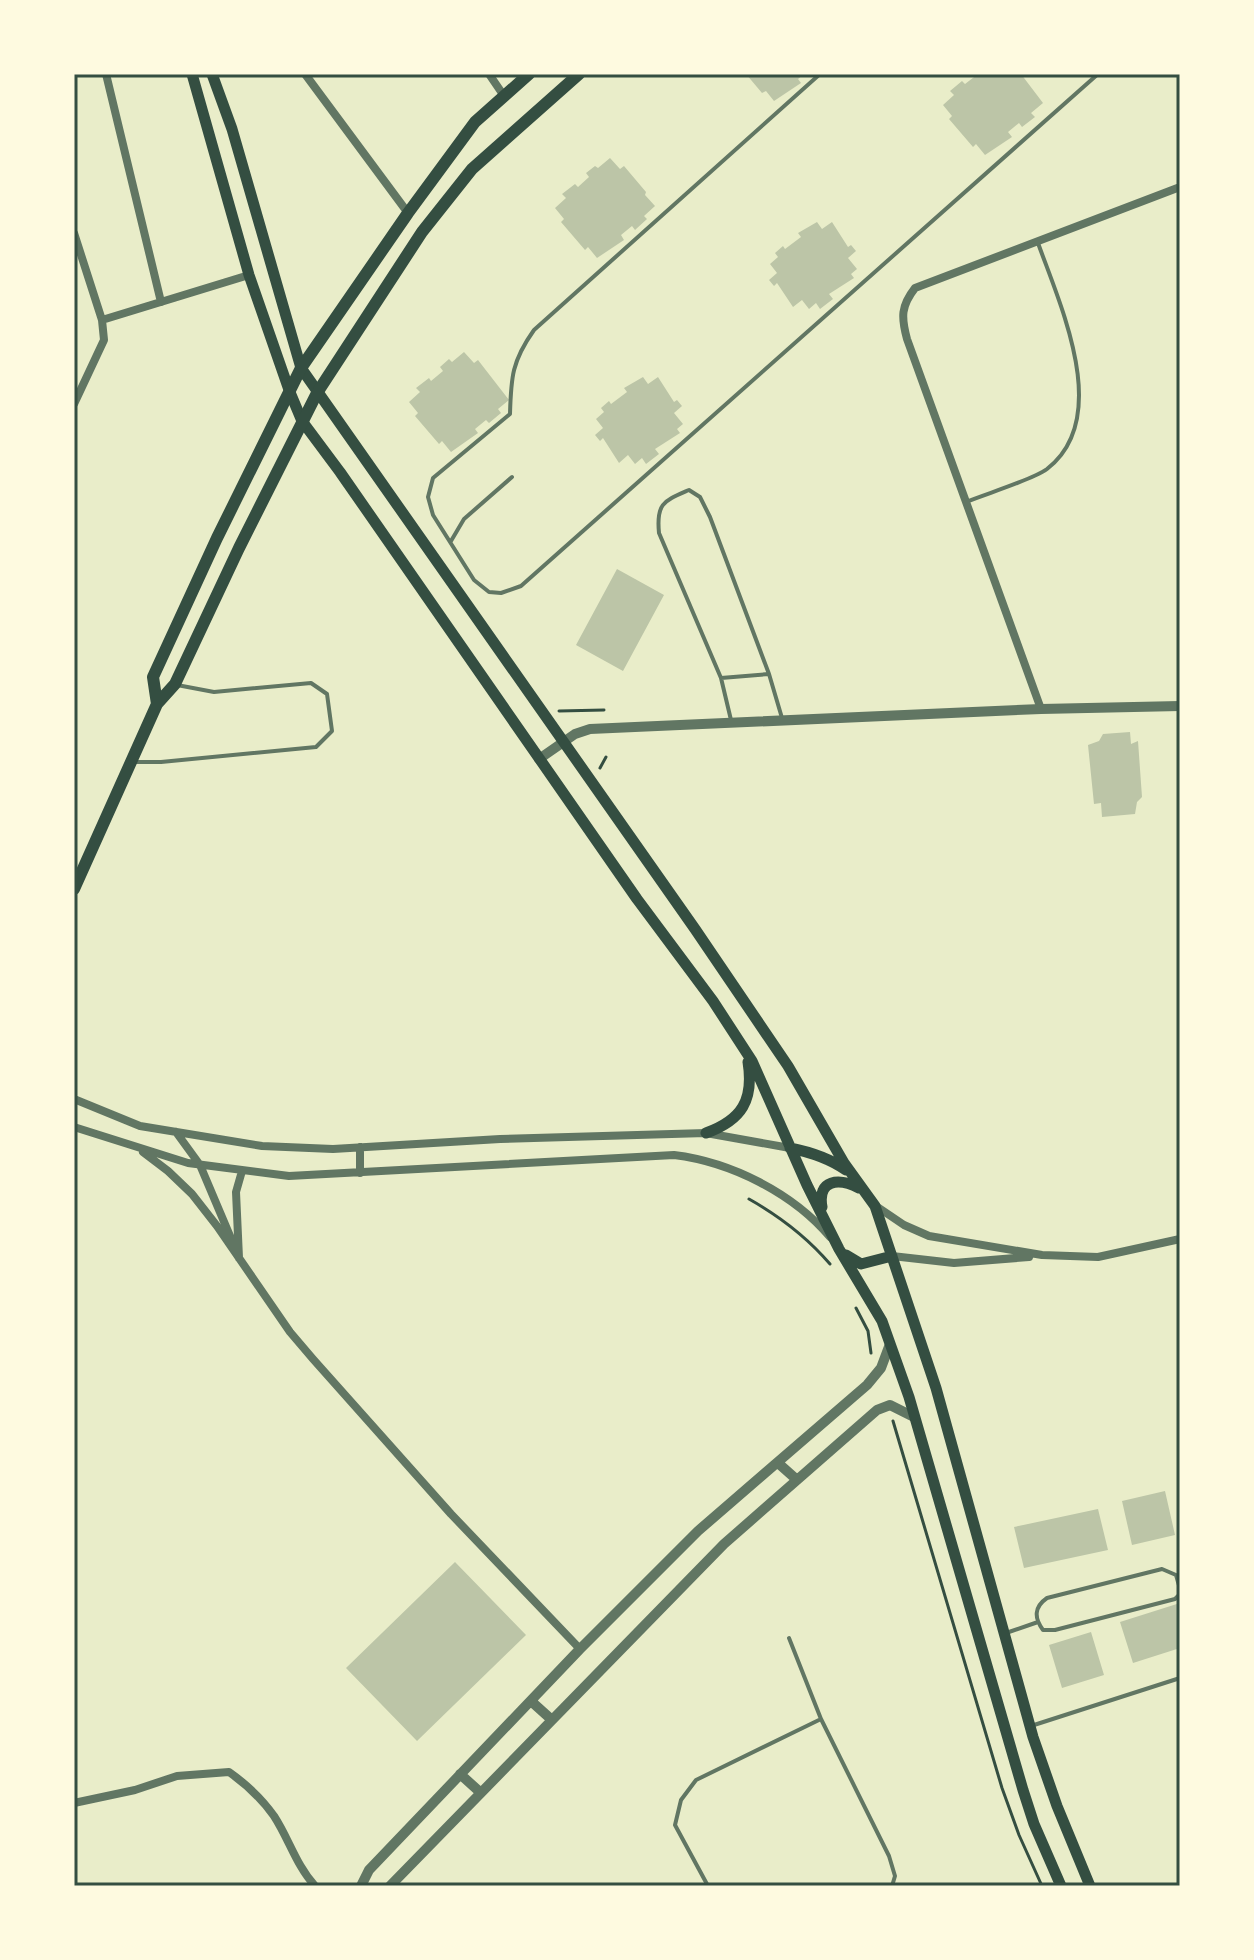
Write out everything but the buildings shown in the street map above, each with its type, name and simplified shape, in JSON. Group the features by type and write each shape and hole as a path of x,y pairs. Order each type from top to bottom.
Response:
{"main road":[{"path":"192,74 249,275 302,421 747,1053 839,1249 882,1321 914,1417 1023,1790 1061,1886"},
{"path":"212,74 232,129 301,368 695,929 788,1066 850,1173 873,1204 936,1388 1030,1726 1057,1806 1090,1886"},
{"path":"157,704 153,677 301,368 475,122 529,74"},
{"path":"74,889 157,704 175,684 317,393 422,232 472,169 579,74"},
{"path":"706,1133 728,1124 746,1100 751,1077 747,1053"},
{"path":"790,1148 835,1162 850,1173"},
{"path":"826,1223 820,1194 824,1188 835,1182 847,1182 861,1189"},
{"path":"839,1249 861,1264 892,1256"}],"street":[{"path":"106,74 161,302"},
{"path":"305,74 408,213"},
{"path":"489,74 504,96"},
{"path":"1041,709 907,339 902,320 904,302 915,288 1180,187"},
{"path":"74,233 102,320 104,340 74,404"},
{"path":"102,320 249,275"},
{"path":"539,759 575,734 590,729 1041,709 1180,706"},
{"path":"74,1099 140,1126 262,1146 333,1149 706,1133 790,1148"},
{"path":"74,1127 200,1165 289,1176 674,1155 693,1157 777,1192 822,1228 839,1249"},
{"path":"176,1132 200,1165 239,1259"},
{"path":"136,1147 192,1194 290,1332 313,1359 451,1514 580,1649"},
{"path":"360,1147 360,1173"},
{"path":"239,1259 236,1192 242,1171"},
{"path":"873,1204 904,1225 929,1236 1042,1255"},
{"path":"892,1256 954,1263 1042,1255 1098,1257 1180,1239"},
{"path":"361,1886 369,1870 460,1774 698,1531 867,1385 881,1368 890,1344"},
{"path":"390,1886 724,1544 796,1479 858,1425 885,1406 901,1408 914,1417"},
{"path":"778,1463 796,1479"},
{"path":"532,1702 552,1720"},
{"path":"74,1803 135,1790 177,1776 229,1772 253,1792 274,1816 303,1873 315,1886"},
{"path":"460,1774 481,1793"}],"lane":[{"path":"820,74 534,330 518,353 511,381 510,414 433,478 428,497 433,515 474,580 489,592 501,593 521,586 1098,74"},
{"path":"966,502 1045,471 1063,453 1079,415 1075,348 1038,242"},
{"path":"450,542 464,519 512,477"},
{"path":"732,723 721,678 659,533 657,515 665,500 689,490 700,497 710,517 769,674 783,721"},
{"path":"721,678 769,674"},
{"path":"131,762 161,762 316,747 332,731 327,694 311,683 214,692 175,684"},
{"path":"1162,1569 1176,1575 1180,1592 1175,1599 1055,1630 1043,1630 1038,1622 1036,1611 1039,1603 1047,1598 1162,1569"},
{"path":"1004,1634 1038,1622"},
{"path":"789,1638 821,1719 889,1856 895,1876 892,1886"},
{"path":"1030,1726 1180,1678"},
{"path":"708,1886 675,1825 681,1800 696,1780 821,1719"}],"path":[{"path":"550,707 572,713 604,710"},
{"path":"749,1199 780,1216 808,1239 831,1265"},
{"path":"855,1307 868,1331 871,1361"},
{"path":"893,1421 1002,1788 1042,1886"}]}
